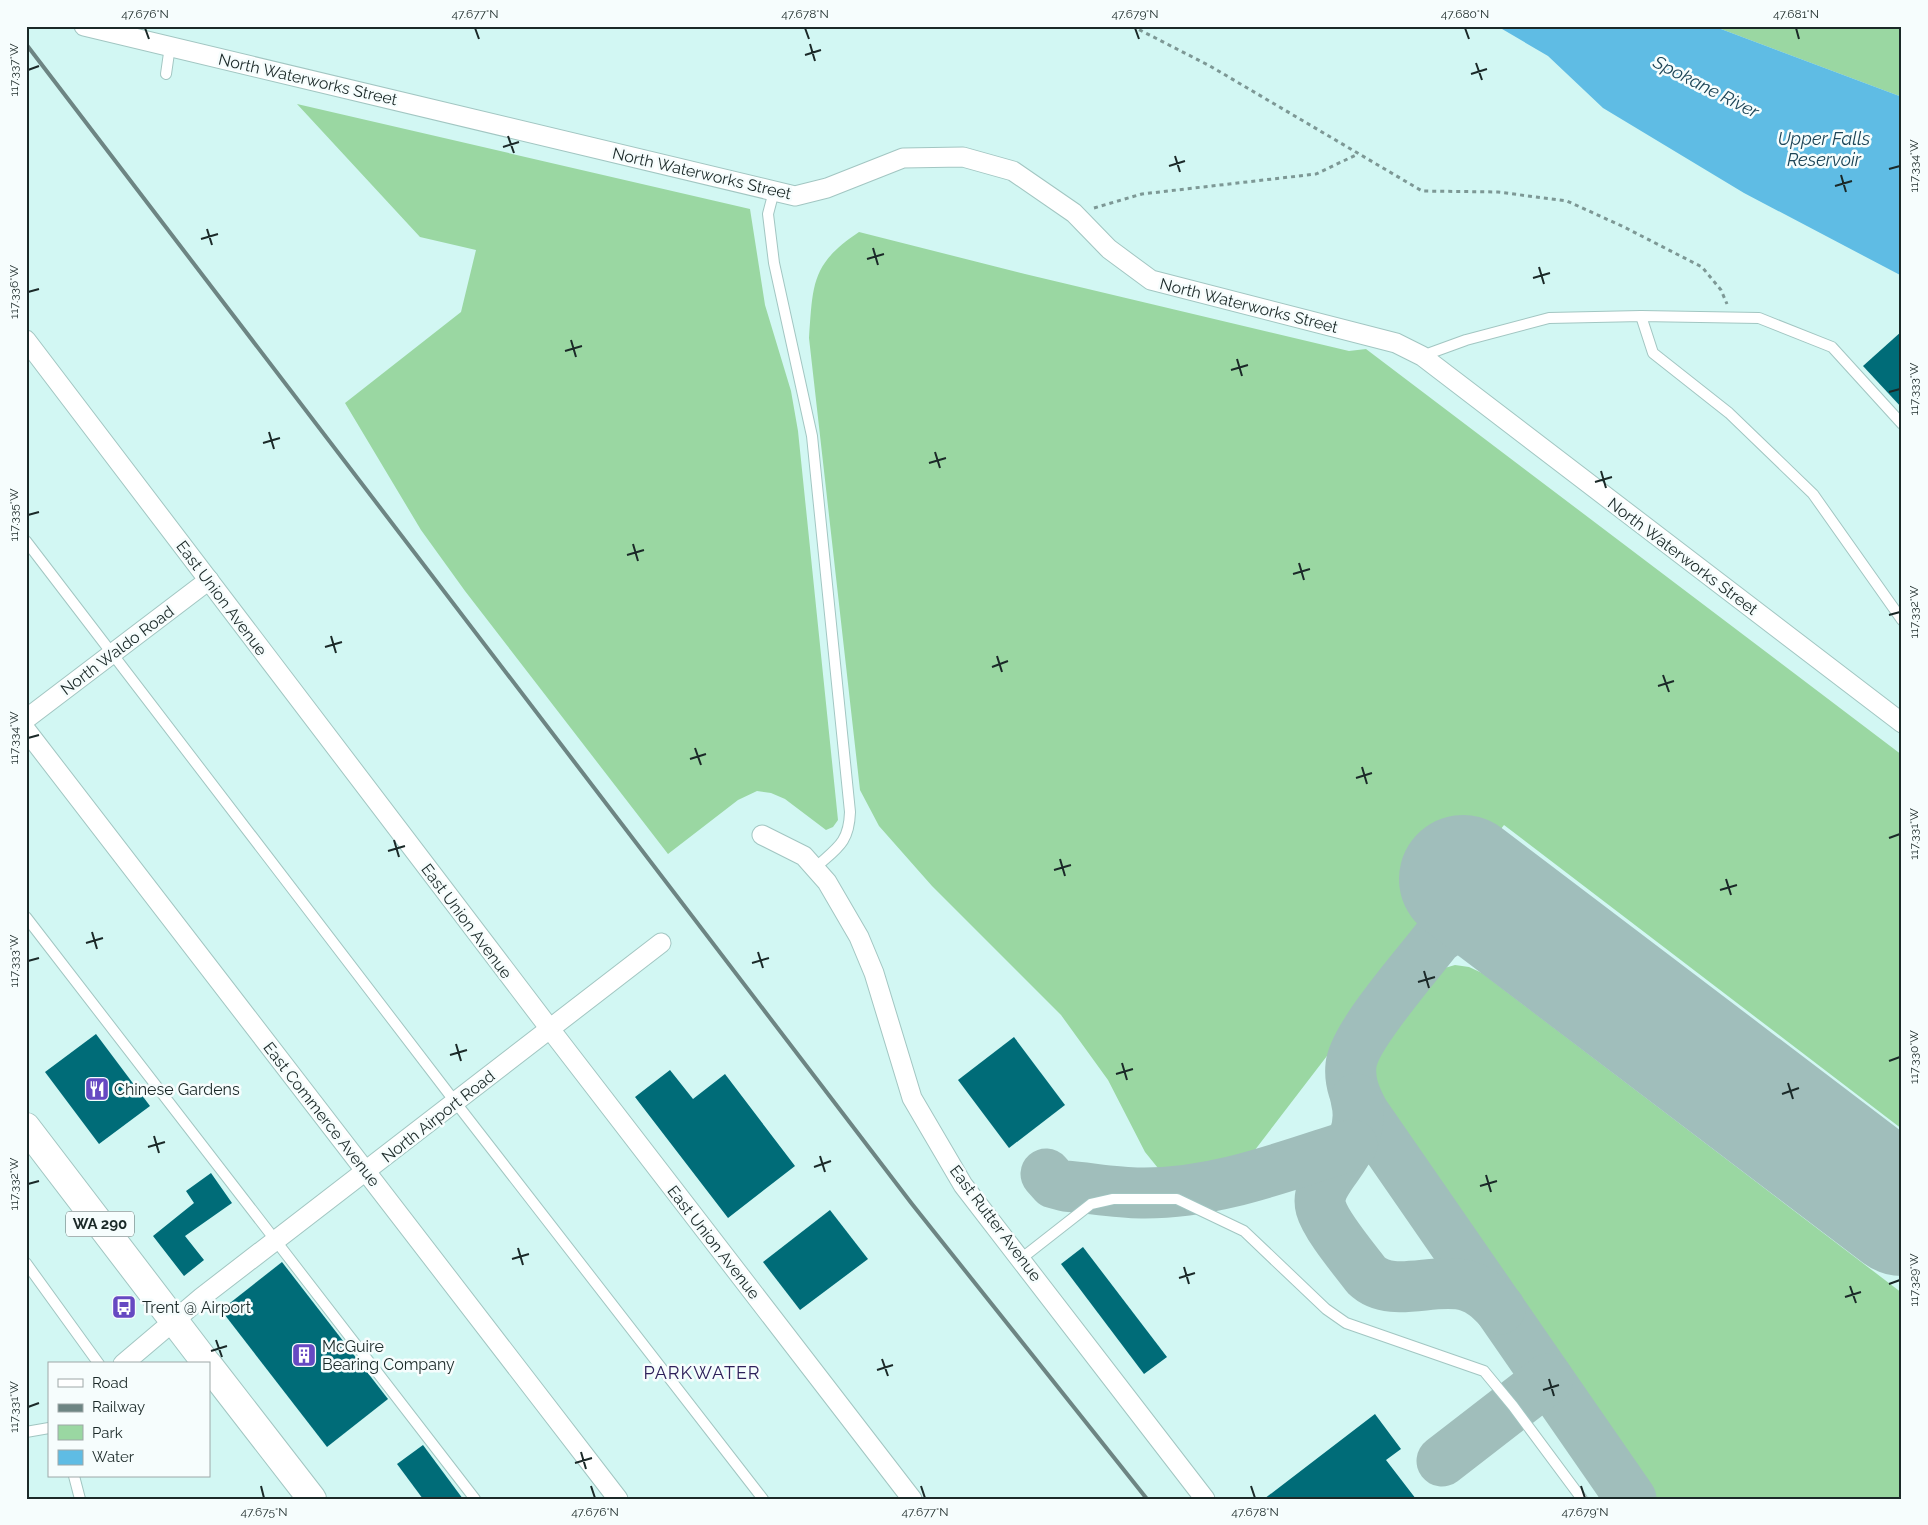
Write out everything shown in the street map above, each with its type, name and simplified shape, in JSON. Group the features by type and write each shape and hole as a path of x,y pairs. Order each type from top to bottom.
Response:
{"main road":[{"name":"WA 290","path":"26,1127 206,1362"},
{"name":"WA 290","path":"210,1368 312,1499"}],"street":[{"name":"North Waterworks Street","path":"84,26 126,31 170,46 795,196 827,188 903,158 963,157 1013,171 1074,213 1109,249 1151,280 1396,343 1422,356 1902,723"},
{"name":"East Union Avenue","path":"26,340 550,1030 912,1499"},
{"name":"North Waldo Road","path":"26,719 208,580"},
{"name":"East Commerce Avenue","path":"26,730 618,1499"},
{"name":"East Rutter Avenue","path":"762,835 788,847 816,867 840,902 859,937 874,973 912,1098 963,1185 1022,1258 1205,1499"},
{"name":"North Airport Road","path":"125,1362 173,1320 661,943"}],"lane":[{"path":"166,74 170,46"},
{"path":"774,191 768,214 778,287 804,391 812,436 850,812 848,831 843,844 816,867"},
{"path":"1641,316 1653,353 1729,414 1813,494 1902,620"},
{"path":"1422,356 1466,340 1549,318 1641,316 1759,318 1832,348 1902,424"},
{"path":"26,541 763,1499"},
{"path":"26,917 474,1499"},
{"path":"1022,1258 1091,1204 1113,1199 1178,1199 1244,1231 1326,1309 1346,1322 1484,1370 1508,1399 1582,1499"},
{"path":"26,1264 98,1362"},
{"path":"26,1432 48,1428"},
{"path":"75,1478 80,1499"}],"path":[{"path":"1132,26 1210,66 1422,191 1498,192 1567,201 1624,227 1702,267 1721,290 1733,318"},
{"path":"1074,213 1142,194 1316,174 1358,154"}],"green space":[{"path":"1713,26 1902,26 1902,97"},
{"path":"297,104 750,209 765,305 791,391 798,431 838,820 833,827 826,830 785,799 771,793 757,791 738,800 668,854 465,591 421,530 345,403 461,312 476,250 420,237"},
{"path":"859,232 1025,274 1349,351 1366,349 1902,755 1902,1129 1504,825 1248,1159 1218,1170 1166,1178 1145,1152 1108,1080 1061,1015 932,886 879,826 860,790 809,338 812,303 817,277 823,265 832,254"},
{"path":"1455,965 1469,967 1482,973 1902,1293 1902,1499 1649,1499 1367,1090 1364,1080 1366,1056 1431,972"}],"water":[{"name":"Upper Falls Reservoir","path":"1497,26 1713,26 1902,97 1902,276 1744,193 1603,108 1548,56"}],"building":[{"path":"1902,331 1902,408 1863,366"},
{"name":"Chinese Gardens","path":"96,1034 150,1106 99,1144 45,1072"},
{"path":"1014,1037 1065,1105 1009,1148 958,1080"},
{"path":"670,1070 693,1099 725,1074 795,1166 728,1218 635,1097"},
{"path":"211,1173 232,1203 185,1236 204,1260 184,1276 153,1236 194,1203 186,1191"},
{"path":"830,1210 868,1259 800,1310 763,1262"},
{"path":"1083,1247 1167,1357 1144,1374 1061,1264"},
{"name":"McGuire Bearing Company","path":"282,1262 388,1399 327,1447 221,1310"},
{"path":"1375,1414 1401,1449 1386,1460 1416,1499 1264,1499"},
{"path":"423,1445 463,1499 423,1499 397,1464"}],"taxiway":[{"path":"1520,922 1497,919 1476,921 1456,927 1437,939 1374,1019 1363,1037 1351,1065 1352,1084 1364,1113 1631,1499"},
{"path":"1356,1099 1358,1118 1355,1134 1349,1149 1325,1185 1320,1196 1321,1208 1334,1233 1366,1275 1376,1282 1388,1286 1401,1287 1442,1284 1468,1286 1481,1292 1500,1309"},
{"path":"1046,1174 1054,1183 1065,1186 1132,1193 1168,1192 1195,1189 1248,1178 1352,1145"},
{"path":"1442,1461 1548,1379"}],"runway":[{"path":"1463,879 1902,1212"}],"railway":[{"path":"26,44 912,1204 1147,1499"}],"place":[{"name":"Chinese Gardens","path":"97,1089"},
{"name":"Trent @ Airport","path":"124,1307"},
{"name":"McGuire Bearing Company","path":"304,1355"}],"district":[{"name":"PARKWATER","path":"702,1373"}],"water label":[{"name":"Spokane River","path":"1706,87"}]}
